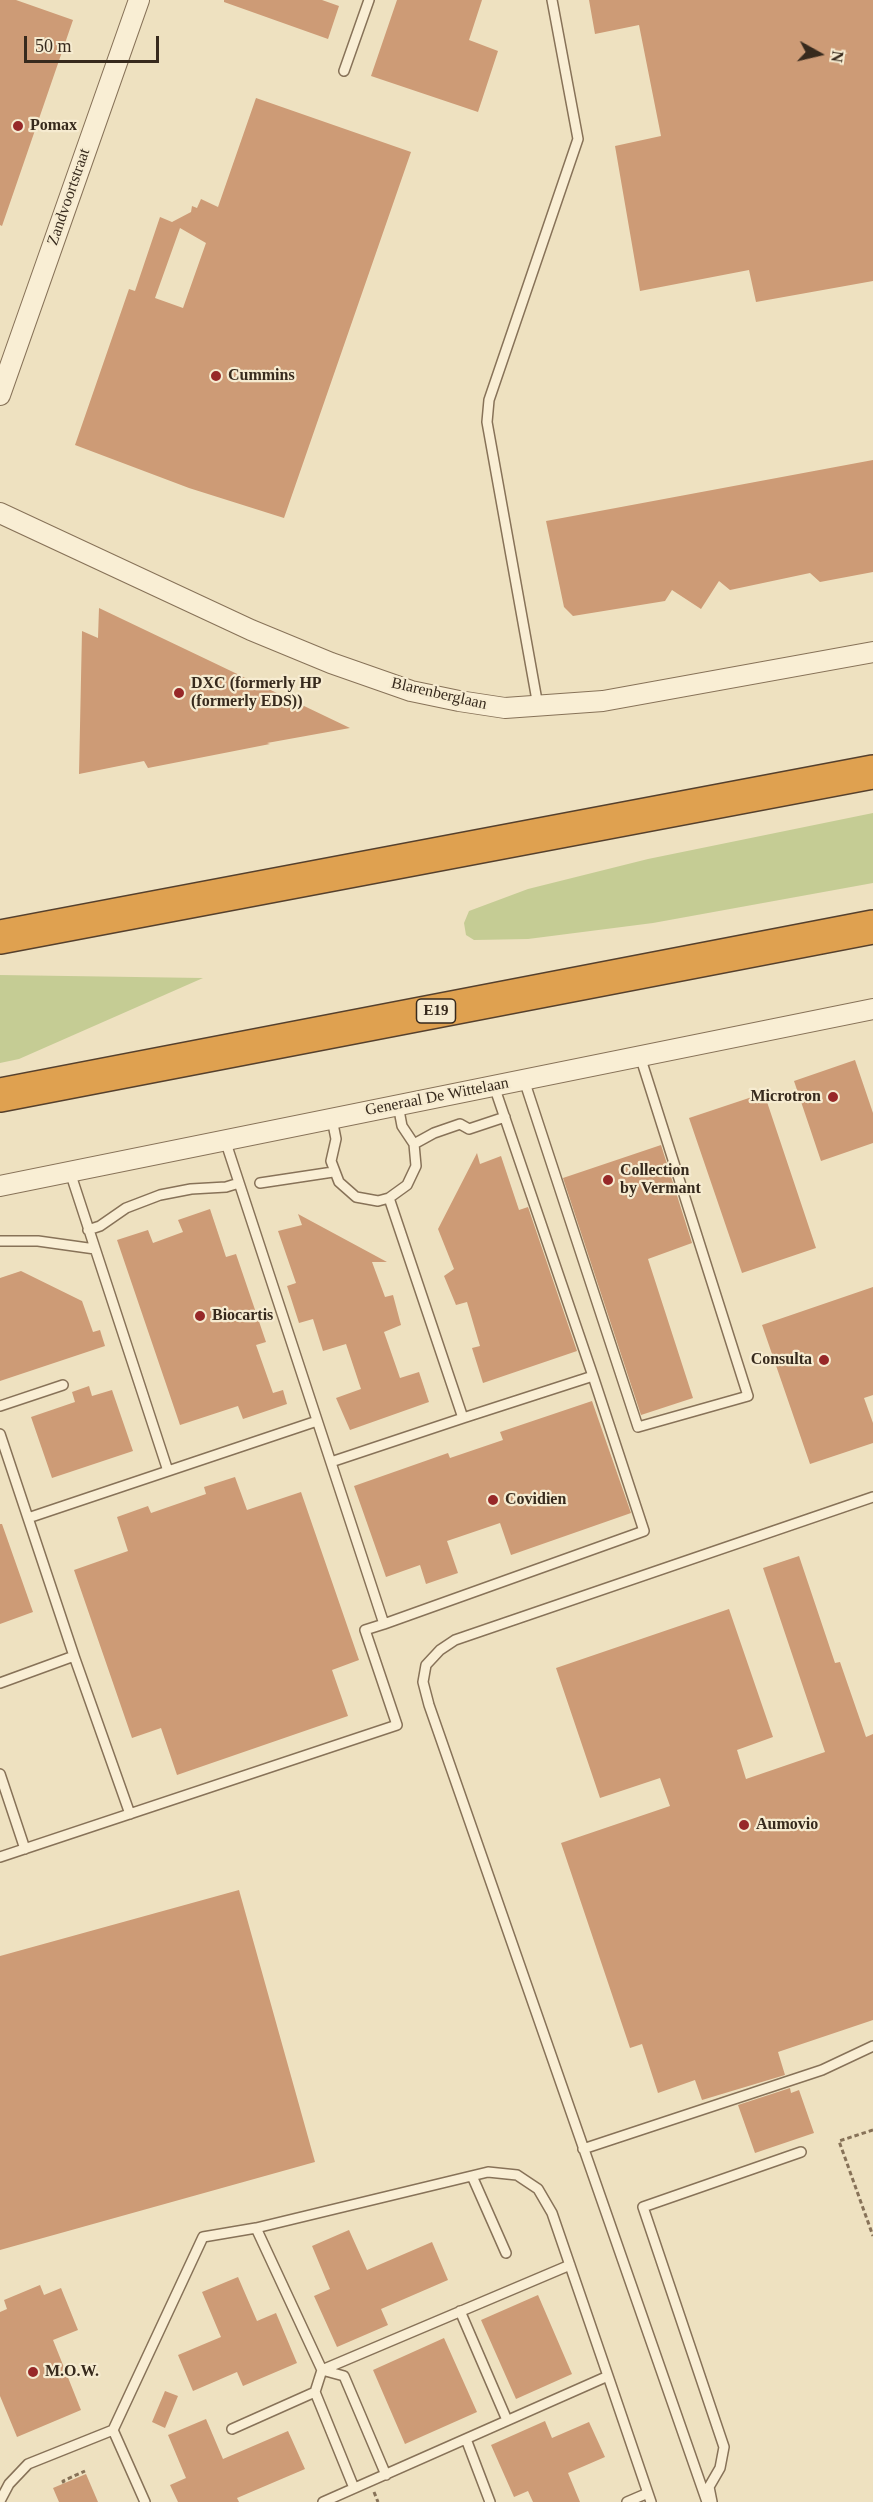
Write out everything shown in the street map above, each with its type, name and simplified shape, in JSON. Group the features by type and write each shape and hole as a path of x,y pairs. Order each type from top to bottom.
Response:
{"highway":[{"path":"0,937 873,772"},
{"name":"E19","path":"0,1095 873,927"}],"street":[{"name":"Zandvoortstraat","path":"0,395 139,0"},
{"name":"Blarenberglaan","path":"0,513 251,630 331,663 411,691 459,701 505,708 603,701 873,652"},
{"name":"Generaal De Wittelaan","path":"0,1186 873,1009"}],"lane":[{"path":"344,71 369,0"},
{"path":"538,706 487,422 489,400 578,139 552,0"},
{"path":"524,1080 639,1427 695,1413 748,1395 640,1056"},
{"path":"0,1857 397,1725 365,1630 644,1531 494,1086"},
{"path":"332,1119 336,1139 332,1150 333,1172 346,1191 356,1197 378,1201 389,1198 407,1185 416,1166 414,1144 402,1126 398,1105"},
{"path":"414,1144 434,1133 460,1124 469,1129 505,1117"},
{"path":"225,1140 384,1624"},
{"path":"70,1172 168,1471"},
{"path":"260,1183 333,1172"},
{"path":"88,1230 100,1226 126,1208 160,1195 191,1189 226,1187 239,1183"},
{"path":"389,1198 463,1418"},
{"path":"0,1241 38,1241 95,1249"},
{"path":"331,1462 592,1376"},
{"path":"0,1406 63,1385"},
{"path":"28,1518 317,1421"},
{"path":"0,1434 74,1656 130,1814"},
{"path":"707,2502 429,1705 423,1682 426,1665 440,1650 455,1640 873,1497"},
{"path":"0,1683 74,1656"},
{"path":"0,1774 25,1849"},
{"path":"583,2149 822,2070 873,2046"},
{"path":"712,2502 710,2487 720,2468 724,2447 643,2207 801,2152"},
{"path":"0,2501 9,2484 28,2464 113,2430 203,2237 256,2228 488,2172 517,2175 538,2189 552,2213 650,2497 627,2502"},
{"path":"472,2176 506,2253"},
{"path":"256,2228 322,2370 315,2392 354,2488"},
{"path":"322,2370 570,2265"},
{"path":"460,2311 507,2420"},
{"path":"322,2370 344,2376 386,2475"},
{"path":"323,2502 608,2376"},
{"path":"232,2429 315,2392"},
{"path":"113,2430 145,2502"},
{"path":"466,2439 490,2502"}],"path":[{"path":"873,2130 839,2141 873,2236"},
{"path":"64,2483 63,2481 85,2471"}],"green space":[{"path":"873,813 873,883 653,923 528,939 474,940 466,935 464,923 469,911 528,889 648,859"},
{"path":"0,975 203,978 19,1059 0,1063"}],"building":[{"name":"Pomax","path":"0,0 16,0 73,20 2,226 0,225"},
{"path":"224,0 322,0 339,6 328,39 224,2"},
{"path":"397,0 482,0 469,40 498,51 478,112 371,76"},
{"path":"589,0 873,0 873,281 756,302 749,270 640,291 615,146 661,136 639,25 595,34"},
{"name":"Cummins","path":"256,98 411,152 284,518 189,488 75,445 129,289 135,291 160,217 172,222 191,212 192,206 197,208 201,199 218,207","holes":["180,228 206,243 183,308 155,298"]},
{"path":"873,460 873,572 820,582 810,573 730,590 719,581 701,609 672,590 665,601 573,616 564,607 546,521"},
{"name":"DXC (formerly HP (formerly EDS))","path":"99,608 350,728 148,768 144,761 79,774 82,631 98,638"},
{"name":"Microtron","path":"855,1060 873,1113 873,1143 821,1161 794,1081"},
{"path":"764,1093 816,1248 742,1273 689,1118"},
{"path":"661,1145 692,1243 648,1259 693,1398 641,1415 563,1178"},
{"path":"477,1153 480,1164 501,1156 519,1210 528,1207 577,1351 483,1383 472,1348 480,1346 467,1302 456,1305 444,1276 454,1269 438,1229"},
{"name":"Biocartis","path":"210,1209 226,1257 236,1254 266,1342 256,1345 273,1393 283,1390 287,1404 243,1419 238,1406 180,1425 117,1240 148,1230 153,1243 183,1232 178,1220"},
{"path":"298,1214 387,1262 372,1262 385,1297 393,1295 401,1325 384,1332 400,1378 419,1372 429,1402 350,1430 336,1398 361,1389 346,1344 323,1351 313,1319 299,1323 287,1286 296,1283 278,1231 302,1225"},
{"path":"21,1271 82,1301 93,1332 100,1330 105,1346 0,1381 0,1278"},
{"name":"Consulta","path":"873,1287 873,1395 864,1398 873,1423 873,1443 810,1464 762,1325"},
{"path":"89,1386 92,1396 112,1390 133,1451 52,1478 31,1417 75,1402 72,1392"},
{"name":"Covidien","path":"592,1401 631,1513 511,1555 500,1523 447,1541 458,1573 426,1584 420,1565 386,1577 354,1486 448,1453 450,1458 503,1440 500,1432"},
{"path":"235,1477 247,1510 301,1492 359,1660 332,1670 348,1716 177,1775 161,1728 132,1738 74,1570 128,1551 117,1517 148,1506 151,1513 206,1494 204,1487"},
{"path":"0,1524 2,1524 33,1612 0,1624"},
{"name":"Aumovio","path":"799,1556 835,1663 840,1662 866,1737 873,1734 873,2020 778,2052 785,2075 702,2100 695,2080 658,2093 642,2044 630,2048 561,1843 670,1806 660,1778 600,1798 556,1668 729,1609 773,1737 737,1750 746,1779 825,1752 763,1568"},
{"path":"239,1890 315,2162 0,2250 0,1956"},
{"path":"790,2088 791,2093 799,2090 814,2133 755,2153 738,2105"},
{"path":"349,2230 367,2270 432,2242 448,2280 381,2309 388,2325 337,2347 314,2296 330,2289 312,2246"},
{"path":"238,2277 257,2321 276,2313 297,2363 243,2386 237,2372 193,2391 178,2355 221,2337 202,2292"},
{"name":"M.O.W.","path":"40,2285 44,2295 61,2288 78,2330 53,2340 81,2410 17,2437 0,2396 0,2312 7,2309 4,2300"},
{"path":"538,2295 572,2374 516,2399 481,2320"},
{"path":"444,2338 477,2412 405,2444 373,2370"},
{"path":"165,2391 178,2396 165,2428 152,2422"},
{"path":"206,2419 223,2459 288,2431 305,2469 237,2498 239,2502 178,2502 170,2485 186,2478 168,2435"},
{"path":"545,2421 552,2438 589,2422 605,2457 568,2473 580,2502 533,2502 528,2491 514,2497 491,2445"},
{"path":"86,2474 98,2502 59,2502 53,2488"}],"place":[{"name":"Pomax","path":"18,126"},
{"name":"Cummins","path":"216,376"},
{"name":"DXC (formerly HP (formerly EDS))","path":"179,693"},
{"name":"Microtron","path":"833,1097"},
{"name":"Collection by Vermant","path":"608,1180"},
{"name":"Biocartis","path":"200,1316"},
{"name":"Consulta","path":"824,1360"},
{"name":"Covidien","path":"493,1500"},
{"name":"Aumovio","path":"744,1825"},
{"name":"M.O.W.","path":"33,2372"}]}
